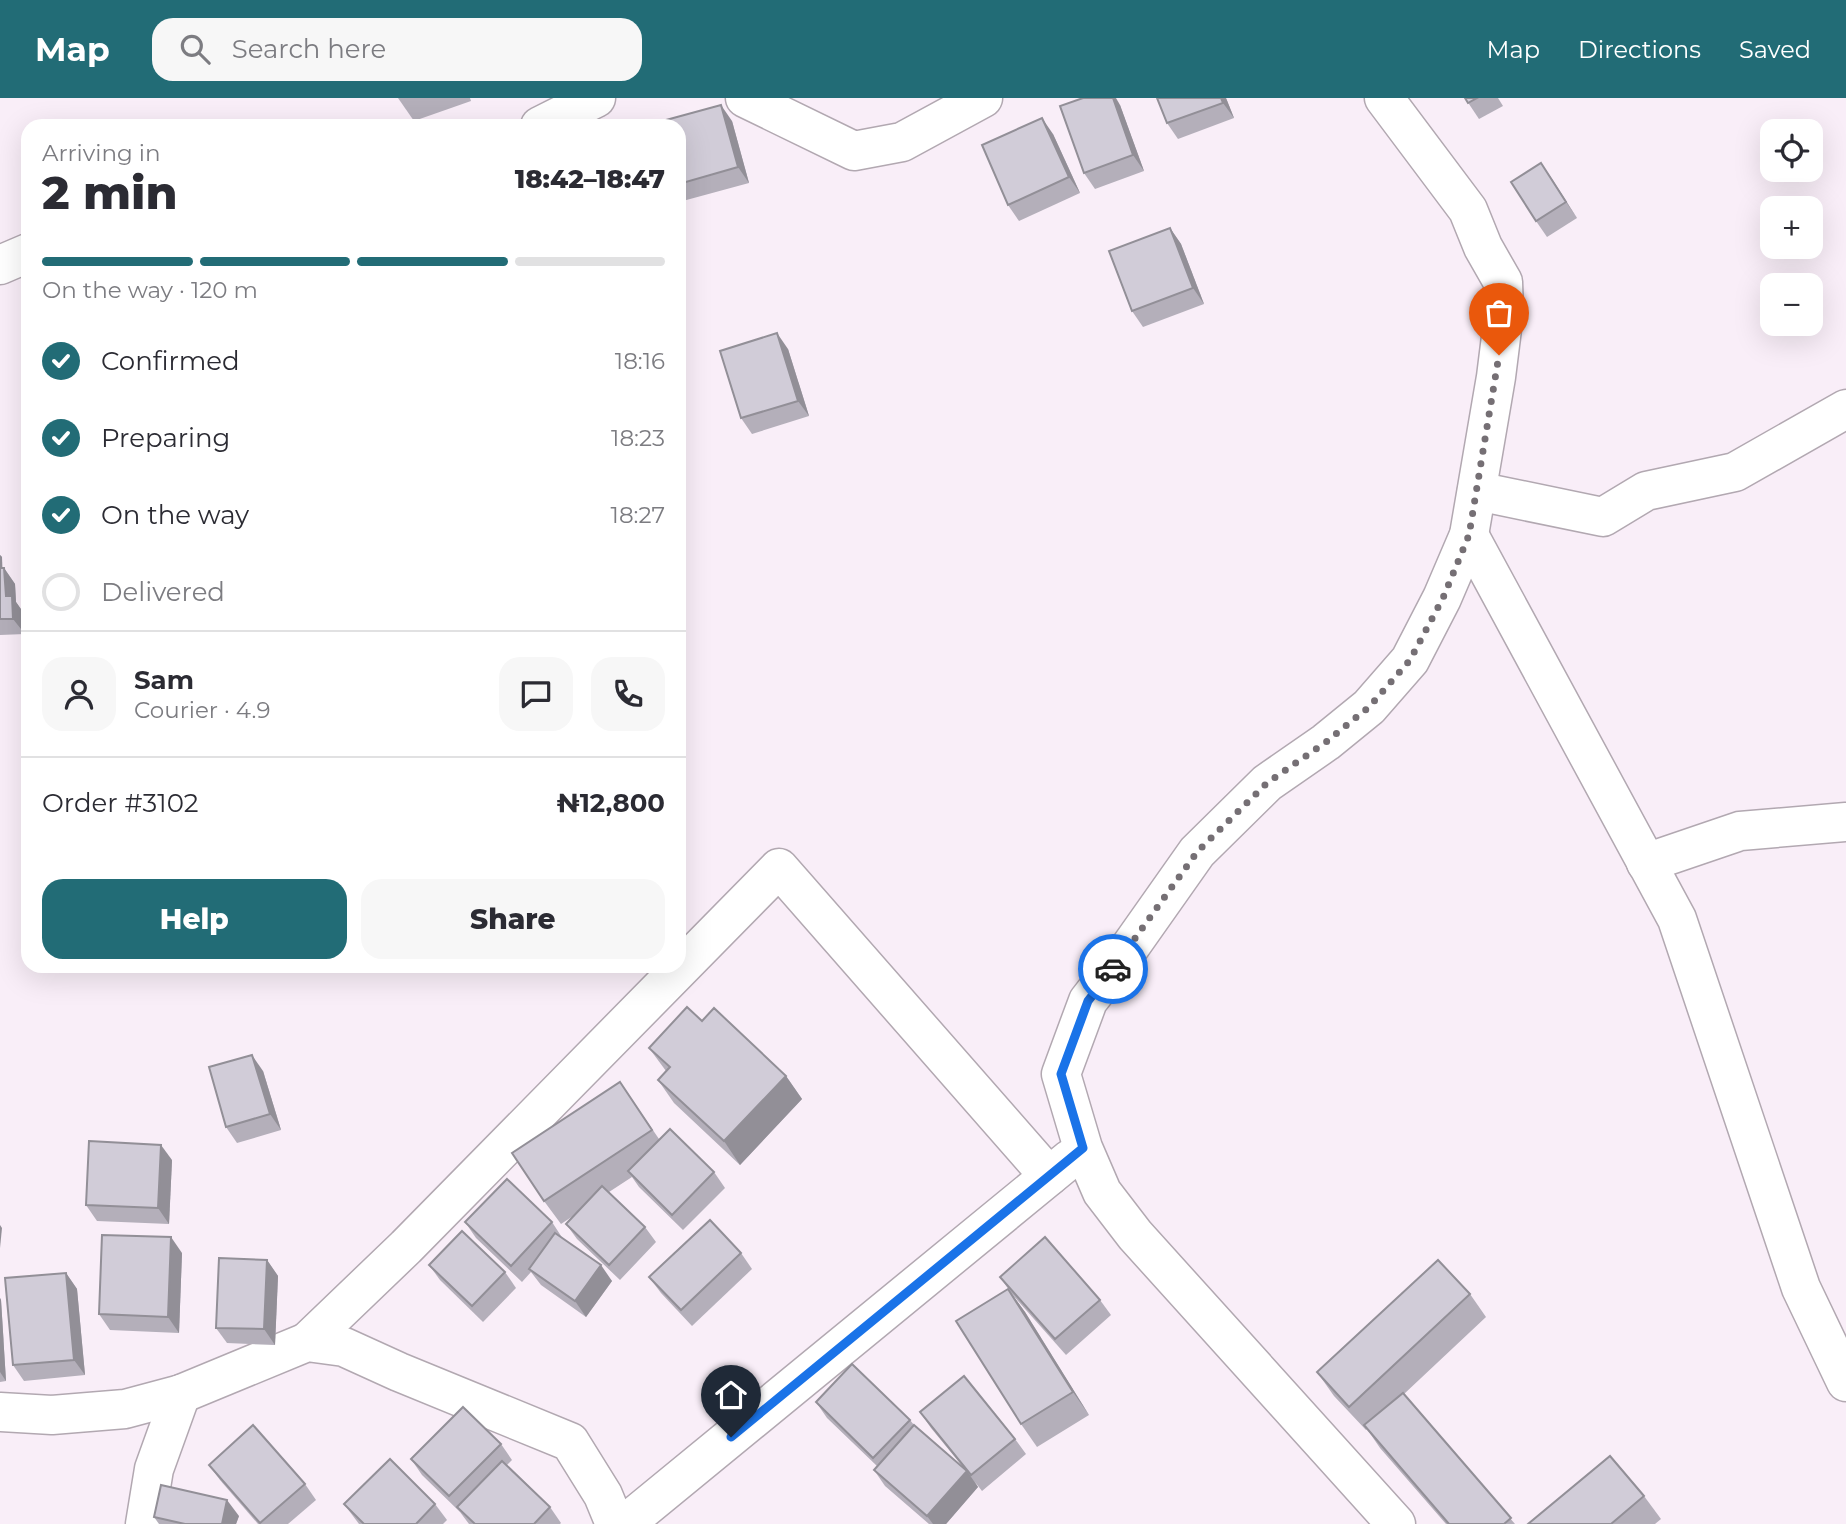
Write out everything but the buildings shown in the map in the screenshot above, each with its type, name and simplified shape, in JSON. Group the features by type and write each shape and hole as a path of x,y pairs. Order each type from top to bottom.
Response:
{"street":[{"path":"554,119 596,98"},
{"path":"745,98 854,151 902,142 983,98"},
{"path":"1384,98 1468,210 1483,247 1503,282 1504,313 1498,364 1469,535 1443,598 1410,660 1369,707 1326,742 1267,783 1197,852 1088,1001 1061,1074 1083,1148 1102,1192 1135,1235 1396,1524"},
{"path":"0,265 21,256"},
{"path":"1477,491 1603,517 1646,491 1735,472 1846,409"},
{"path":"1469,535 1677,919 1801,1288 1846,1382"},
{"path":"1646,863 1740,831 1846,822"},
{"path":"686,962 779,868 1049,1176"},
{"path":"0,1412 52,1415 125,1409 181,1394 307,1342 406,1247 676,973"},
{"path":"307,1342 344,1347 570,1443 603,1495 611,1521 1083,1148"},
{"path":"145,1524 154,1469 181,1394"}],"way so far":[{"path":"1113,969 1197,852 1267,783 1326,742 1369,707 1410,660 1443,598 1469,535 1499,355"}],"route":[{"path":"731,1437 1083,1148 1061,1074 1088,1001 1113,969"}]}
